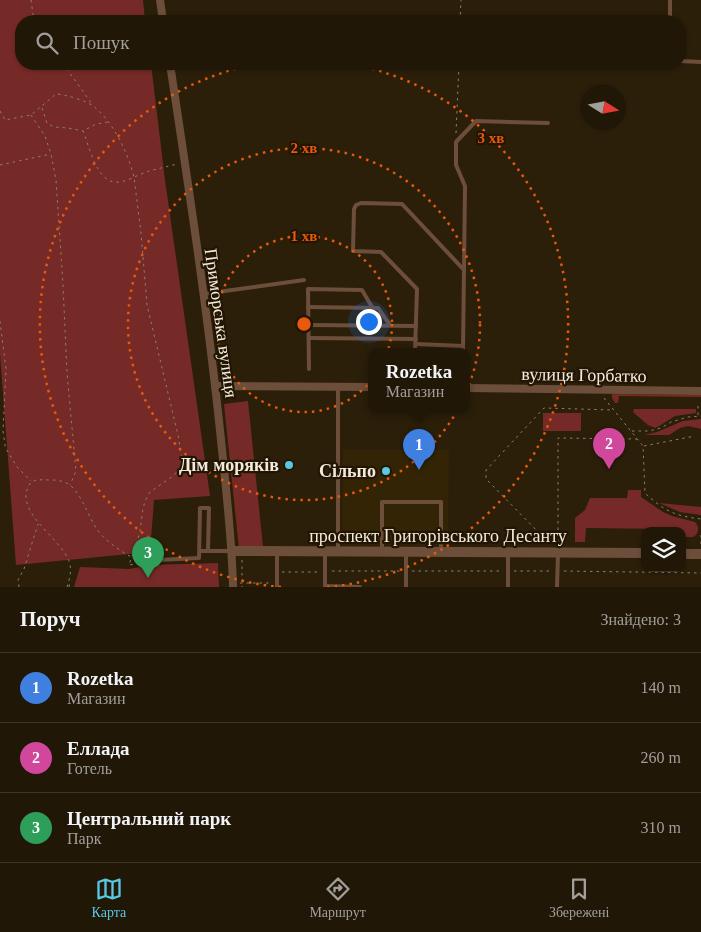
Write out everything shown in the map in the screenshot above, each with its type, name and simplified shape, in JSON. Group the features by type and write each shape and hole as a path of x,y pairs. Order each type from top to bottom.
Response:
{"street":[{"path":"160,0 162,15"},
{"name":"Приморська вулиця","path":"171,70 237,551 233,585"},
{"path":"215,386 368,387"},
{"name":"вулиця Горбатко","path":"470,388 701,391"},
{"name":"проспект Григорівського Десанту","path":"237,551 641,553"},
{"path":"686,554 701,554"}],"lane":[{"path":"670,0 670,15"},
{"path":"686,61 701,62"},
{"path":"309,338 416,342 464,346 465,186 456,165 456,142 476,121 548,123"},
{"path":"415,348 417,289 381,252 353,251 354,209 356,205 361,203 402,204 464,270"},
{"path":"203,294 304,280"},
{"path":"309,369 308,289 362,290 372,308"},
{"path":"308,307 378,308 390,325"},
{"path":"309,325 416,326"},
{"path":"338,386 338,552"},
{"path":"382,552 382,502 441,502 441,552"},
{"path":"158,560 200,558 200,508 209,508 208,551"},
{"path":"200,551 237,551"},
{"path":"277,552 277,585"},
{"path":"325,552 325,587 360,587"},
{"path":"406,552 406,587"},
{"path":"508,553 508,587"},
{"path":"557,587 558,553"}],"path":[{"path":"31,0 33,15"},
{"path":"460,15 461,0"},
{"path":"68,70 92,105 116,133 131,164 134,177 147,304 182,458 180,468 173,476 150,492 146,499 140,532 130,564 158,560"},
{"path":"456,142 459,70"},
{"path":"0,111 5,120 31,116 56,94 63,94 92,105"},
{"path":"42,107 48,123 54,127 83,130 96,124 108,122"},
{"path":"31,116 44,136 51,154 56,180 67,373 76,471 70,485"},
{"path":"83,130 96,167 102,176 109,181 116,183 125,181 149,171 185,162"},
{"path":"0,165 51,154"},
{"path":"0,321 6,369 3,431 5,447 17,467 31,482"},
{"path":"597,390 643,446 645,493 659,506 670,512 701,518"},
{"path":"631,431 649,431 661,428 671,422 700,416 698,406"},
{"path":"558,553 486,479 486,470 544,408 614,410"},
{"path":"643,446 695,436"},
{"path":"558,553 558,438 637,438"},
{"path":"68,587 70,568 68,560 54,539 38,524 26,499 28,486 31,482 58,480 70,485 82,500 97,530 120,551 132,557"},
{"path":"19,587 18,580 24,569 38,524"},
{"path":"701,535 701,554"},
{"path":"237,551 242,587"},
{"path":"277,572 701,572"},
{"path":"233,585 242,583 277,585"}],"shaded area":[{"path":"0,0 143,0 144,15 15,15 15,70 152,70 165,180 210,496 154,500 150,552 16,565 0,354"},
{"path":"612,394 701,395 701,397 619,396 618,403 615,403"},
{"path":"248,401 263,547 239,549 224,404"},
{"path":"634,409 696,409 696,413 675,416 655,428 648,425 634,413"},
{"path":"543,413 581,413 581,431 543,431"},
{"path":"701,419 701,429 688,426 680,428 669,435 644,435 657,432 683,421"},
{"path":"343,450 449,450 448,545 342,545"},
{"path":"628,490 641,490 641,497 663,512 695,522 698,532 693,537 686,537 686,527 586,528 585,542 575,542 575,518 585,510 590,498 627,498"},
{"path":"659,503 701,507 701,515 680,512"},
{"path":"218,563 219,587 74,587 80,567 130,569 149,565"}],"place":[{"name":"Дім моряків","path":"289,465"},
{"name":"Еллада","path":"609,469"},
{"name":"Rozetka","path":"419,470"},
{"name":"Сільпо","path":"386,471"},
{"name":"Центральний парк","path":"148,578"}]}
